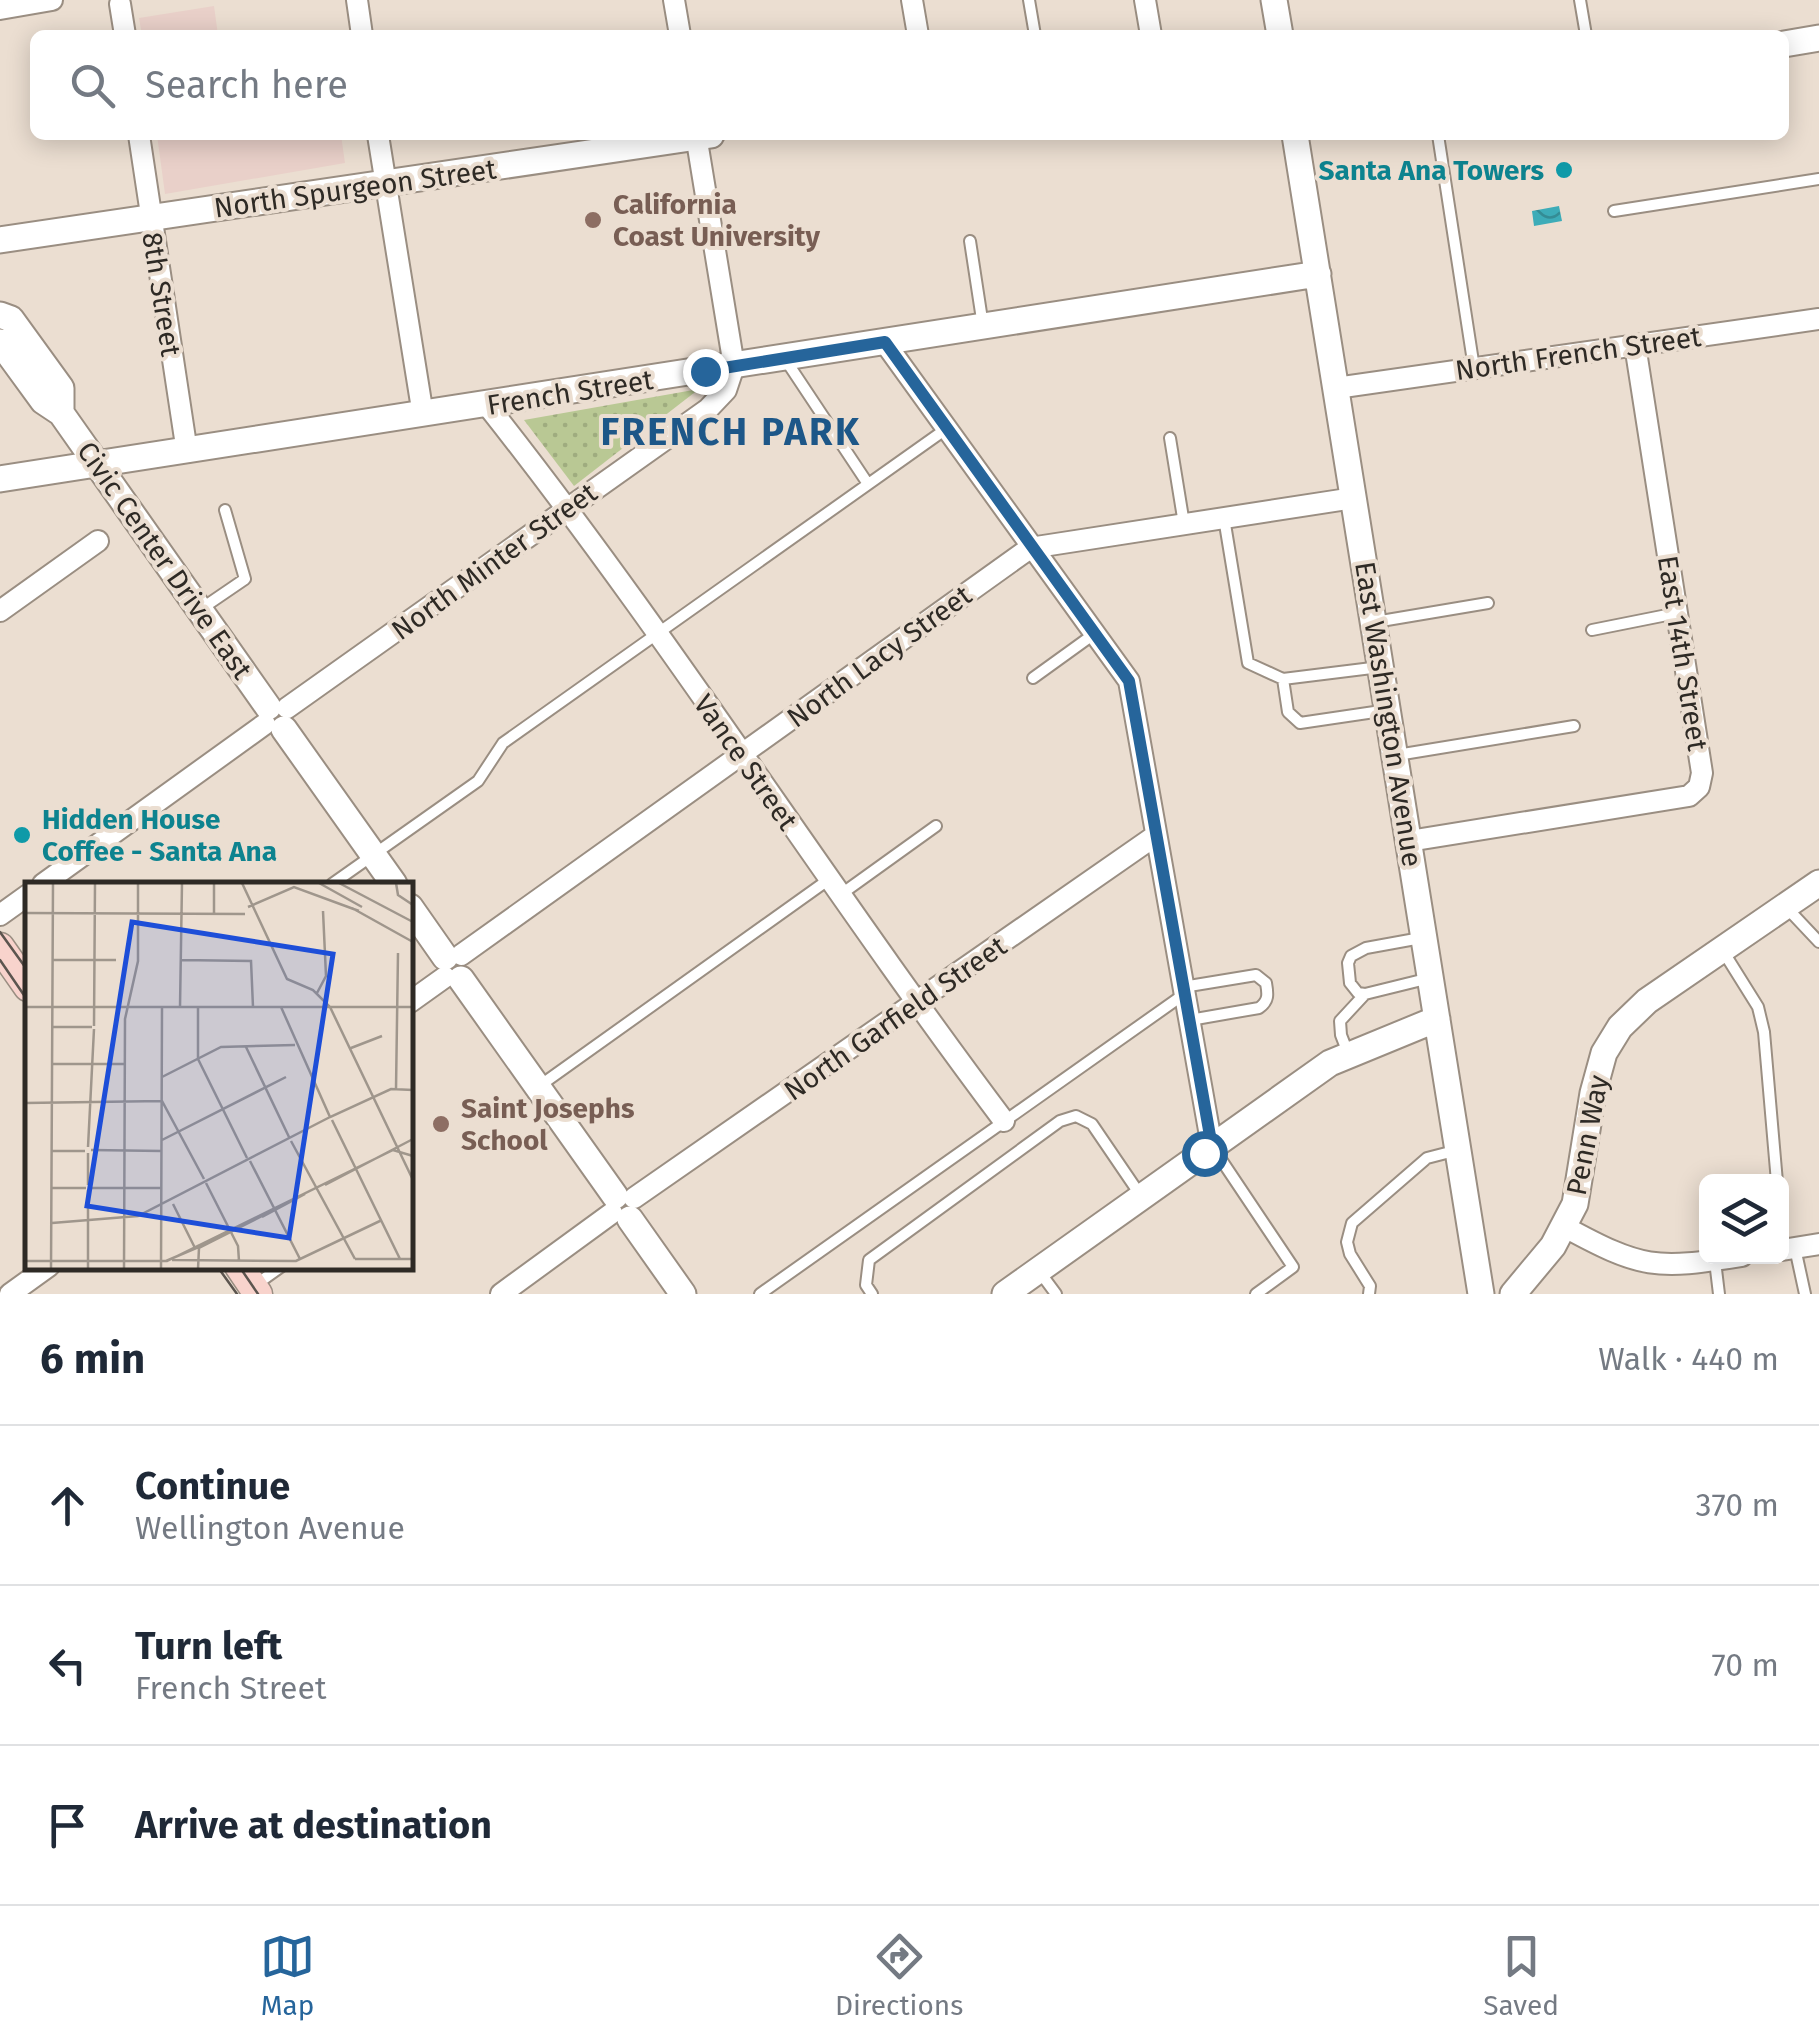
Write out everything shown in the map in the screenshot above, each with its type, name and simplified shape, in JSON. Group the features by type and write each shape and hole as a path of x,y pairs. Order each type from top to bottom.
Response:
{"main road":[{"path":"0,946 25,983"},
{"path":"224,1269 247,1285"}],"street":[{"path":"0,9 52,0"},
{"path":"357,0 361,30"},
{"path":"674,0 679,30"},
{"path":"912,0 917,30"},
{"path":"1145,0 1150,30"},
{"path":"1274,0 1279,30"},
{"path":"119,1 124,30"},
{"path":"1789,43 1819,38"},
{"name":"8th Street","path":"140,140 187,452"},
{"path":"379,140 423,415"},
{"name":"North Spurgeon Street","path":"0,240 675,140"},
{"path":"702,140 734,366"},
{"name":"East Washington Avenue","path":"1297,140 1482,1294"},
{"name":"French Street","path":"0,479 1318,274"},
{"name":"Civic Center Drive East","path":"0,315 11,320 61,388 61,413"},
{"name":"North French Street","path":"1336,388 1819,318"},
{"name":"Civic Center Drive East","path":"0,342 43,401 61,413 393,882"},
{"path":"885,342 1129,681 1212,1147"},
{"name":"East 14th Street","path":"1409,841 1689,796 1699,787 1702,773 1636,345"},
{"name":"North Minter Street","path":"46,882 708,409 726,390 734,366"},
{"name":"Vance Street","path":"487,405 567,508 916,1004 1004,1120"},
{"name":"North Lacy Street","path":"412,997 1030,548 1354,498"},
{"path":"0,611 98,541"},
{"name":"North Garfield Street","path":"501,1294 1155,836"},
{"name":"Penn Way","path":"1513,1294 1553,1246 1575,1204 1593,1092 1604,1053 1620,1026 1647,1001 1819,883"},
{"path":"0,915 25,897"},
{"path":"412,910 683,1294"},
{"path":"1004,1294 1289,1090 1349,1054 1438,1020"},
{"path":"1564,1226 1617,1256 1651,1265 1699,1263"},
{"path":"1789,1247 1819,1244"},
{"path":"10,1294 45,1269"}],"lane":[{"path":"1030,0 1034,30"},
{"path":"1580,0 1585,30"},
{"path":"1439,140 1474,368"},
{"path":"1614,211 1819,178"},
{"path":"970,242 983,327"},
{"path":"784,358 868,484"},
{"path":"335,882 478,780 503,743 946,429"},
{"path":"1170,438 1184,524"},
{"path":"200,610 245,579 226,510"},
{"path":"1224,518 1248,662 1283,679 1381,667"},
{"path":"1374,622 1488,603"},
{"path":"1592,630 1677,613"},
{"path":"1032,678 1094,634"},
{"path":"1283,679 1288,712 1300,723 1388,710"},
{"path":"1395,756 1574,726"},
{"path":"538,1087 834,888 936,826"},
{"path":"1785,906 1819,942"},
{"path":"1424,937 1366,948 1350,956 1350,983 1358,993 1365,994 1431,978"},
{"path":"1722,950 1758,1007 1764,1032 1775,1174"},
{"path":"760,1294 1184,991 1256,976 1266,983 1268,996 1259,1008 1189,1020"},
{"path":"1349,1054 1340,1021 1365,994"},
{"path":"872,1294 866,1284 869,1260 1060,1121 1076,1116 1092,1124 1141,1197"},
{"path":"1212,1147 1294,1267 1256,1294"},
{"path":"1370,1294 1370,1286 1350,1254 1347,1242 1352,1223 1428,1158 1458,1150"},
{"path":"1789,1256 1805,1294"},
{"path":"1714,1264 1718,1294"},
{"path":"247,1285 276,1269"},
{"path":"1038,1270 1056,1294"}],"shaded area":[{"path":"214,6 217,30 141,30 139,18"},
{"path":"158,140 342,140 345,163 165,194"}],"green space":[{"name":"FRENCH PARK","path":"699,389 574,486 524,420"}],"water":[{"path":"1559,206 1562,221 1534,226 1532,211"}],"tram line":[{"path":"0,932 25,967"},
{"path":"0,960 25,997"},
{"path":"219,1269 237,1294"},
{"path":"241,1269 258,1294"}],"place":[{"name":"Santa Ana Towers","path":"1564,170"},
{"name":"California Coast University","path":"593,220"},
{"name":"Hidden House Coffee - Santa Ana","path":"22,835"},
{"name":"Saint Josephs School","path":"441,1124"}],"district":[{"name":"FRENCH PARK","path":"731,432"}],"route":[{"path":"705,371 885,342 1129,681 1212,1147 1204,1153"}]}
